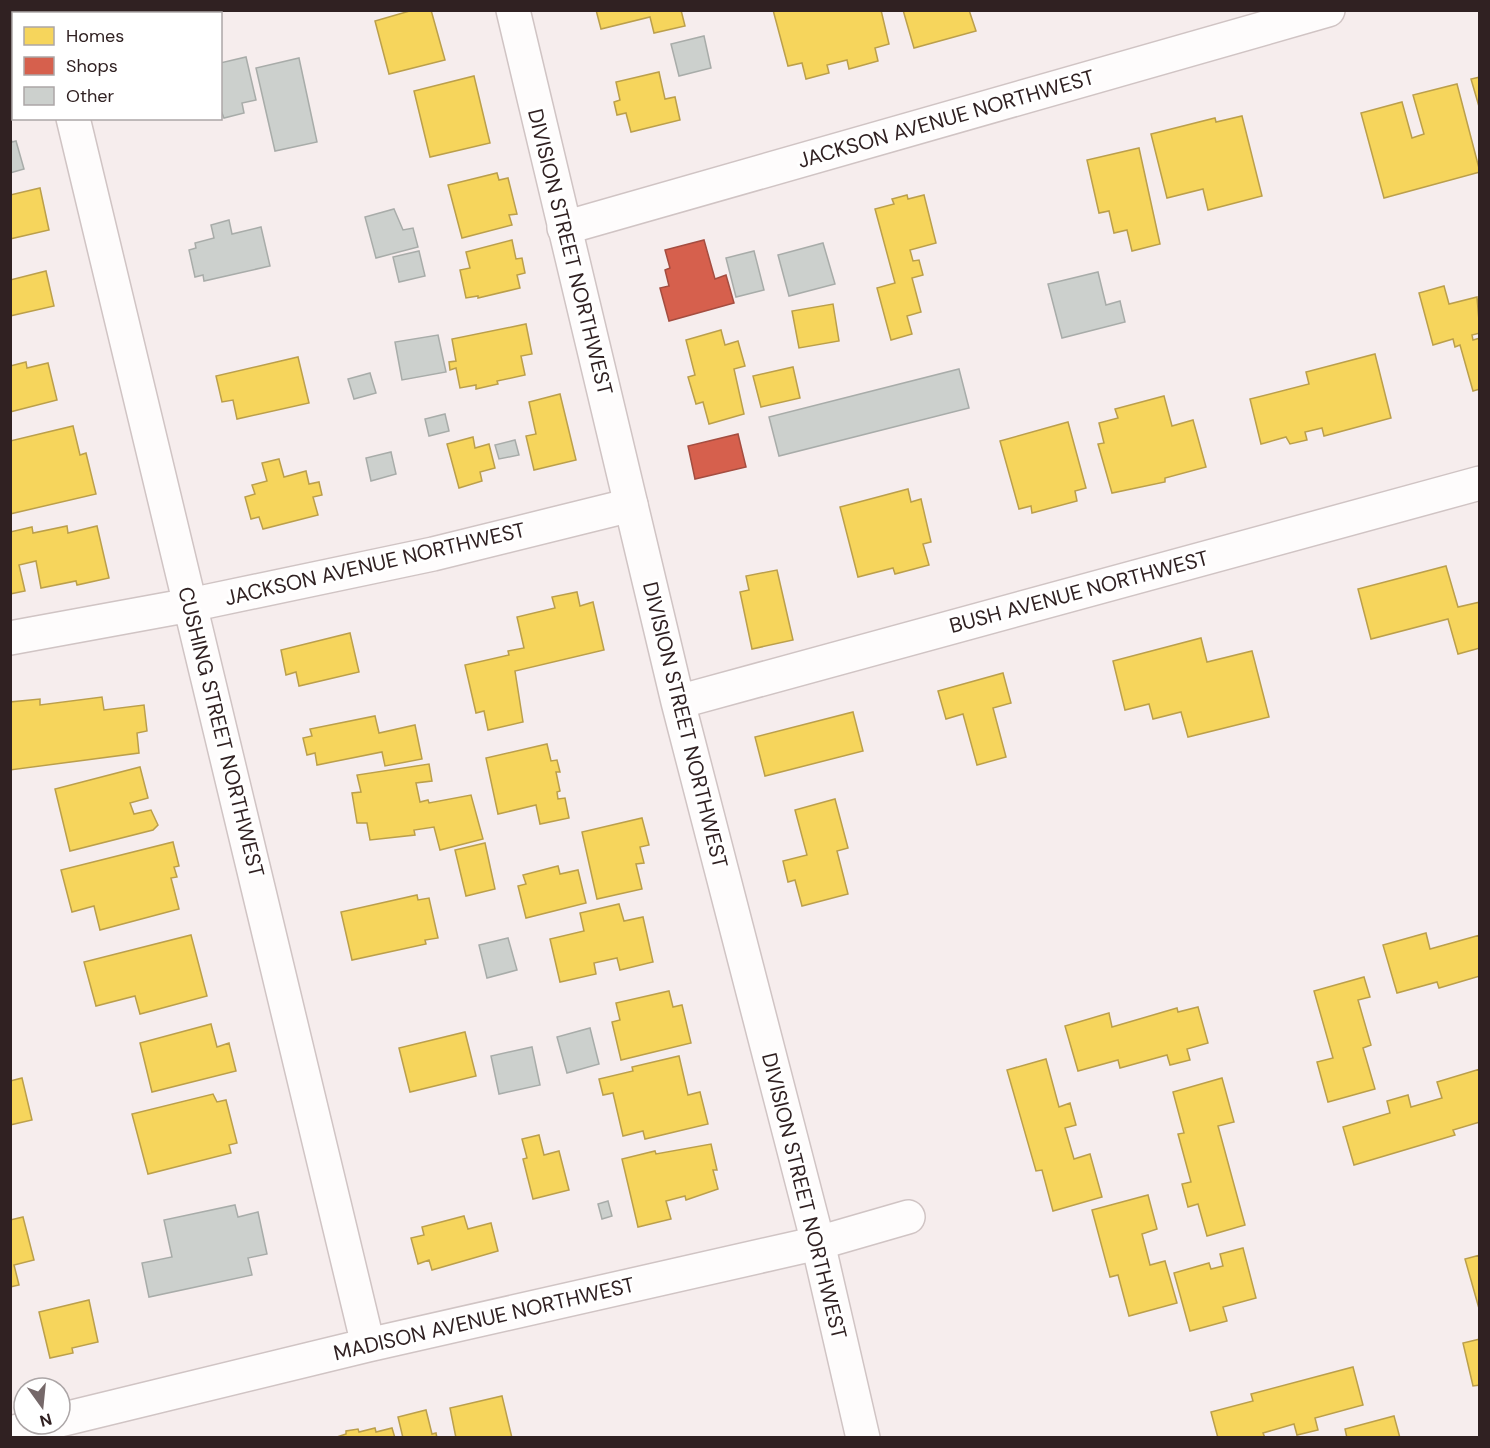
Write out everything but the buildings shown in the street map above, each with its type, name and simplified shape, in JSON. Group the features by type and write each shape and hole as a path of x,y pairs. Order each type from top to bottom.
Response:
{"street":[{"name":"DIVISION STREET NORTHWEST","path":"513,10 678,702 818,1243 863,1437"},
{"name":"JACKSON AVENUE NORTHWEST","path":"564,228 1328,10"},
{"name":"CUSHING STREET NORTHWEST","path":"72,120 368,1345"},
{"name":"BUSH AVENUE NORTHWEST","path":"678,702 1479,483"},
{"name":"JACKSON AVENUE NORTHWEST","path":"10,638 190,605 433,554 631,505"},
{"name":"MADISON AVENUE NORTHWEST","path":"72,1417 368,1345 818,1243 908,1217"}]}
